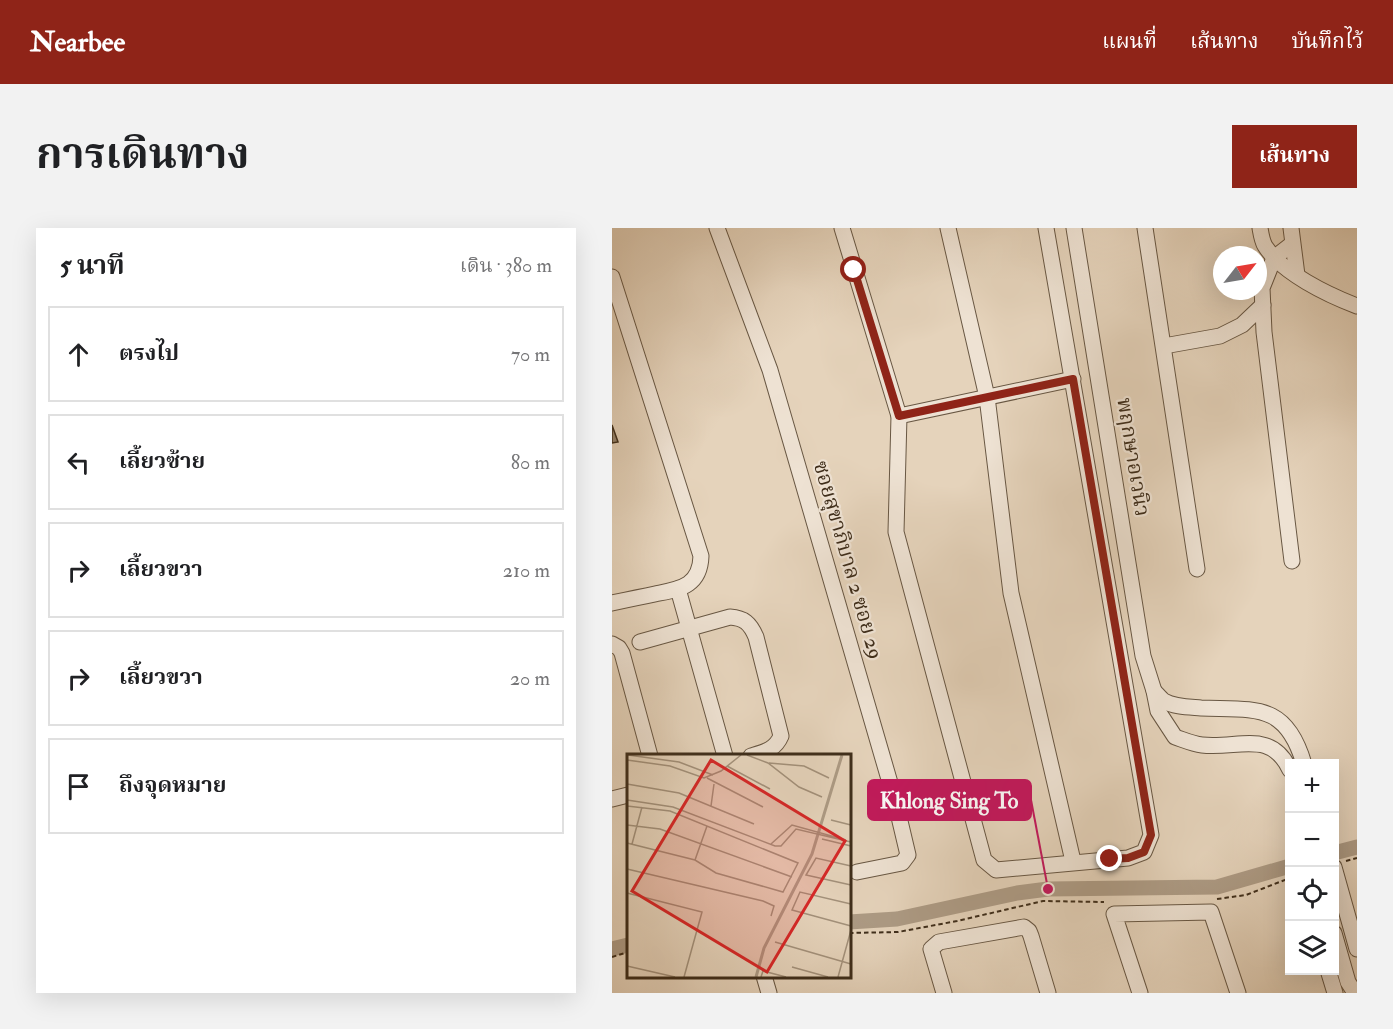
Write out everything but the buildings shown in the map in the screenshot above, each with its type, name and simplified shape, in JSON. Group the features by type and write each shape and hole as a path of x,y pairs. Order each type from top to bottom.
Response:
{"street":[{"name":"ซอยสุขาภิบาล 2 ซอย 29","path":"717,228 770,370 896,800 908,855 902,863 857,872"},
{"path":"842,228 899,416 896,532 984,860 996,870 1073,861 1128,858 1144,852 1151,835 1046,228"},
{"path":"948,228 987,397 1011,593 1073,861"},
{"name":"พฤกษาอเวนิว","path":"1074,228 1143,656 1158,711 1175,737 1201,745 1265,744 1280,753 1285,762"},
{"path":"1145,228 1197,569"},
{"path":"1260,228 1264,245 1274,258 1334,297 1357,306"},
{"path":"1292,236 1274,258 1262,288 1264,332 1292,561"},
{"path":"1292,236 1297,275"},
{"path":"612,277 701,556 701,567 680,600 724,754"},
{"path":"1164,346 1220,336 1242,325 1263,305"},
{"path":"899,416 1073,379"},
{"path":"612,603 680,600"},
{"path":"640,642 730,617 742,618 751,626 756,637 781,736 778,745 757,754"},
{"path":"612,644 622,653 649,754"},
{"path":"1154,691 1164,701 1184,707 1260,710 1278,718 1291,731 1302,759"},
{"path":"612,799 627,795"},
{"path":"1339,882 1356,945"},
{"path":"1140,993 1114,914 1211,912 1238,993"},
{"path":"944,993 931,949 934,945 939,942 1024,927 1031,936 1048,993"},
{"path":"1339,950 1348,982 1355,993"},
{"path":"1330,975 1335,993"},
{"path":"765,978 769,993"}],"path":[{"path":"1214,899 1246,895 1285,880"},
{"path":"850,933 898,932 1043,902 1109,902"},
{"path":"612,957 627,952"}],"waterway":[{"path":"1339,852 1357,847"},
{"path":"850,922 897,919 1017,893 1048,889 1217,887 1287,867"},
{"path":"612,949 627,945"}],"place":[{"name":"Khlong Sing To","path":"1048,889"}],"route":[{"path":"854,270 899,416 1073,379 1151,835 1144,852 1128,858 1110,859"}]}
